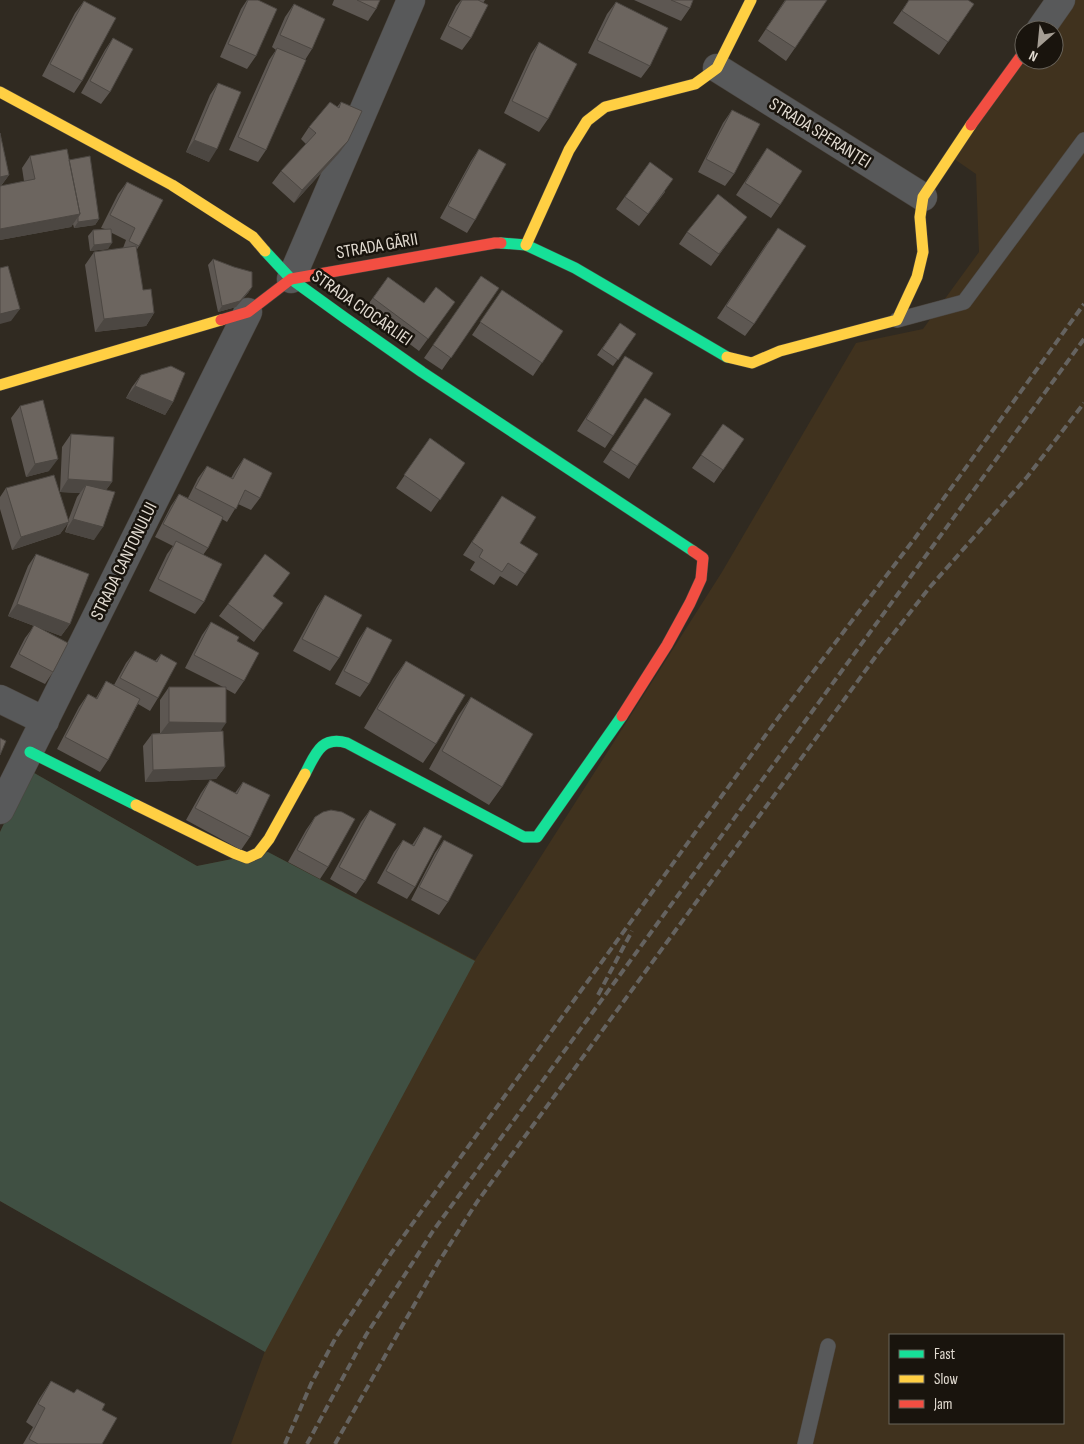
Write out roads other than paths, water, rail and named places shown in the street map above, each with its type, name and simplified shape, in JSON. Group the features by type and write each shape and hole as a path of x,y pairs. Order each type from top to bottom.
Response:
{"street":[{"path":"291,279 411,0"},
{"path":"526,245 569,150 587,121 605,107 694,84 717,68 750,0"},
{"path":"1047,20 1061,0"},
{"path":"897,320 917,277 923,252 920,217 924,197 976,118 1014,66"},
{"name":"STRADA SPERANȚEI","path":"717,68 924,197"},
{"name":"STRADA CIOCÂRLIEI","path":"0,92 172,185 254,238 291,279 422,372 703,558 701,579 667,645 629,705 537,837 524,837 347,743 336,739 324,743 315,755 269,839 258,852 247,858 30,752"},
{"name":"STRADA GĂRII","path":"0,385 248,312 291,279 495,243 526,245 575,268 724,356 752,363 780,350 897,320"},
{"name":"STRADA CANTONULUI","path":"0,810 248,312"},
{"path":"0,699 45,721"}],"lane":[{"path":"897,320 964,302 1084,140"},
{"path":"804,1444 828,1346"}],"railway":[{"path":"285,1444 311,1384 335,1339 392,1252 781,714 915,538 1084,304"},
{"path":"307,1444 366,1335 433,1231 1084,339"},
{"path":"335,1444 438,1263 477,1202 879,652 930,587 1027,477 1084,403"},
{"path":"598,995 632,931"}]}
